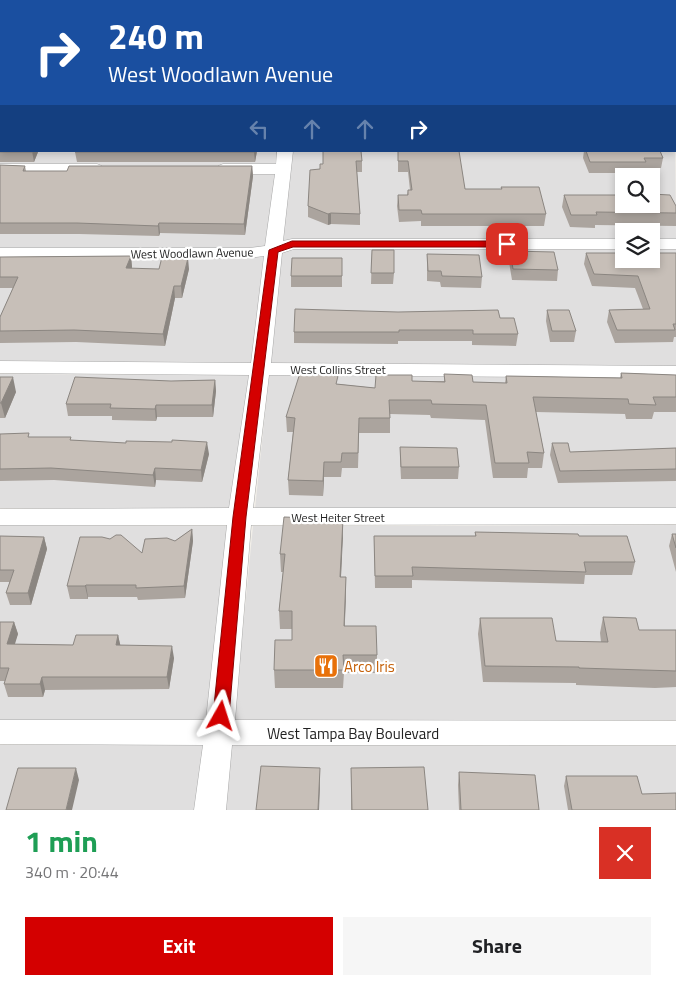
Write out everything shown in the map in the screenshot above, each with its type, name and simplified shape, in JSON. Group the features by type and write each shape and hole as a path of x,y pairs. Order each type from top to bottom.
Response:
{"street":[{"path":"209,169 284,160 260,369 240,517 210,810"},
{"path":"0,169 110,169"},
{"name":"West Woodlawn Avenue","path":"0,253 249,254 274,250 292,244 615,244"},
{"path":"660,244 676,244"},
{"name":"West Collins Street","path":"0,368 676,372"},
{"name":"West Heiter Street","path":"0,517 676,516"},
{"name":"West Tampa Bay Boulevard","path":"0,732 676,733"}],"shaded area":[{"path":"0,152 278,152 276,166 0,166"},
{"path":"292,152 675,152 676,240 660,240 660,223 615,223 615,240 282,242"},
{"path":"0,173 275,173 266,246 248,249 0,248"},
{"path":"294,249 615,249 615,268 660,268 660,249 676,249 676,366 270,363 281,253"},
{"path":"265,256 252,363 0,361 0,258 248,258"},
{"path":"0,374 250,375 233,509 0,508"},
{"path":"269,375 676,378 676,508 255,509"},
{"path":"0,525 231,526 207,720 0,720"},
{"path":"676,525 676,720 234,720 253,526"},
{"path":"0,745 204,745 196,810 0,810"},
{"path":"231,745 676,746 676,810 224,810"}],"building":[{"path":"323,152 361,152 362,161 356,161 360,214 328,214 308,206 310,170 320,169 320,164 323,164"},
{"path":"398,152 459,152 465,189 539,187 546,214 422,214 421,210 399,210 398,195 408,195 408,190 412,190 408,161 398,161"},
{"path":"586,152 660,152 663,158 644,158 646,162 590,162"},
{"path":"0,165 25,166 23,171 67,171 69,166 252,166 244,224 159,223 158,226 0,223"},
{"path":"660,194 670,195 676,206 676,213 660,213"},
{"path":"564,195 615,195 615,212 596,212 597,215 571,215"},
{"path":"372,250 394,250 394,273 371,273"},
{"path":"510,251 554,252 558,270 513,269"},
{"path":"586,253 615,253 615,268 660,268 660,253 676,253 676,324 673,324 675,330 617,330 609,310 650,309 638,276 594,274"},
{"path":"427,254 479,255 482,277 442,276 441,271 428,271"},
{"path":"131,256 126,268 159,269 162,257 188,258 181,286 174,286 163,334 74,330 0,331 0,317 18,277 0,277 0,257"},
{"path":"292,258 342,258 342,276 291,276"},
{"path":"295,309 398,312 498,310 500,318 514,318 518,334 473,334 473,330 294,332"},
{"path":"547,310 569,310 576,331 552,331"},
{"path":"300,373 338,376 336,384 375,388 376,375 412,375 412,381 445,382 444,374 472,375 473,382 507,383 506,376 622,378 621,373 676,375 676,397 653,397 656,405 629,404 628,399 533,397 544,453 527,452 529,463 495,463 486,405 432,404 431,400 389,400 390,418 359,418 358,453 342,453 341,462 324,462 323,481 288,480 295,418 286,417"},
{"path":"0,377 13,377 1,403 0,403"},
{"path":"75,377 171,381 215,380 212,405 156,405 155,409 110,408 111,404 66,404"},
{"path":"29,433 28,437 71,437 70,440 126,443 126,441 172,442 172,440 207,442 201,470 155,468 153,475 51,468 0,469 0,434"},
{"path":"552,443 568,443 570,452 676,448 676,469 560,471"},
{"path":"400,447 457,448 459,467 401,467"},
{"path":"284,517 343,519 340,577 346,577 344,626 376,626 377,655 343,655 344,670 274,670 275,640 292,640 292,611 279,611 285,554 280,554"},
{"path":"192,529 184,586 136,588 136,585 67,586 80,537 110,539 116,535 121,535 142,553 145,539 167,538 175,541"},
{"path":"475,532 627,536 635,562 584,562 586,572 412,567 413,576 375,576 374,536 476,536"},
{"path":"672,534 676,534 676,548"},
{"path":"0,536 44,537 28,593 6,593 14,570 0,570"},
{"path":"603,617 636,618 639,630 676,630 676,671 485,666 480,618 552,618 556,641 608,642"},
{"path":"0,622 14,622 7,644 73,645 76,635 118,635 116,645 172,646 167,677 42,677 40,684 4,684 9,668 0,668"},
{"path":"261,766 320,768 318,810 256,810"},
{"path":"424,767 428,810 352,810 351,768"},
{"path":"18,768 76,768 66,810 6,810"},
{"path":"459,772 535,775 539,810 461,810"},
{"path":"566,776 637,776 642,794 676,793 676,810 572,810"}],"place":[{"name":"Arco Iris","path":"326,666"}],"route":[{"path":"221,716 240,517 274,250 292,244 507,244"}]}
